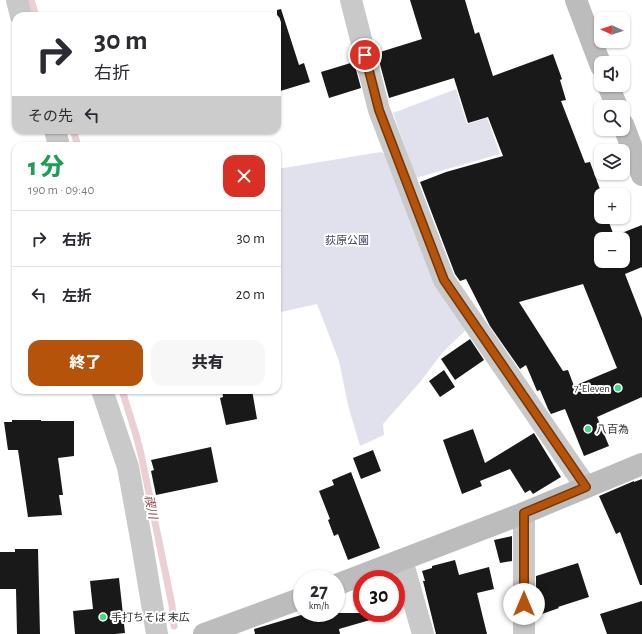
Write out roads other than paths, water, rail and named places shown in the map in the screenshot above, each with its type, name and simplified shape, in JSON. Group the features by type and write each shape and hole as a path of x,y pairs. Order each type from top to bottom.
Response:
{"street":[{"path":"17,0 20,12"},
{"path":"351,0 379,110 444,280 586,487"},
{"path":"576,0 597,56"},
{"path":"627,136 642,175"},
{"path":"103,394 128,467 157,634"},
{"path":"345,582 524,513 642,464"},
{"path":"524,513 524,634"},
{"path":"402,560 423,634"},
{"path":"204,634 293,601"}],"waterway":[{"name":"禊川","path":"31,0 35,12"},
{"name":"禊川","path":"74,134 77,142"},
{"name":"禊川","path":"123,394 141,454 172,605 174,626"}],"place":[{"name":"7-Eleven","path":"618,388"},
{"name":"八百為","path":"588,429"},
{"name":"手打ちそば 末広","path":"103,617"}],"park label":[{"name":"荻原公園","path":"347,240"}]}
